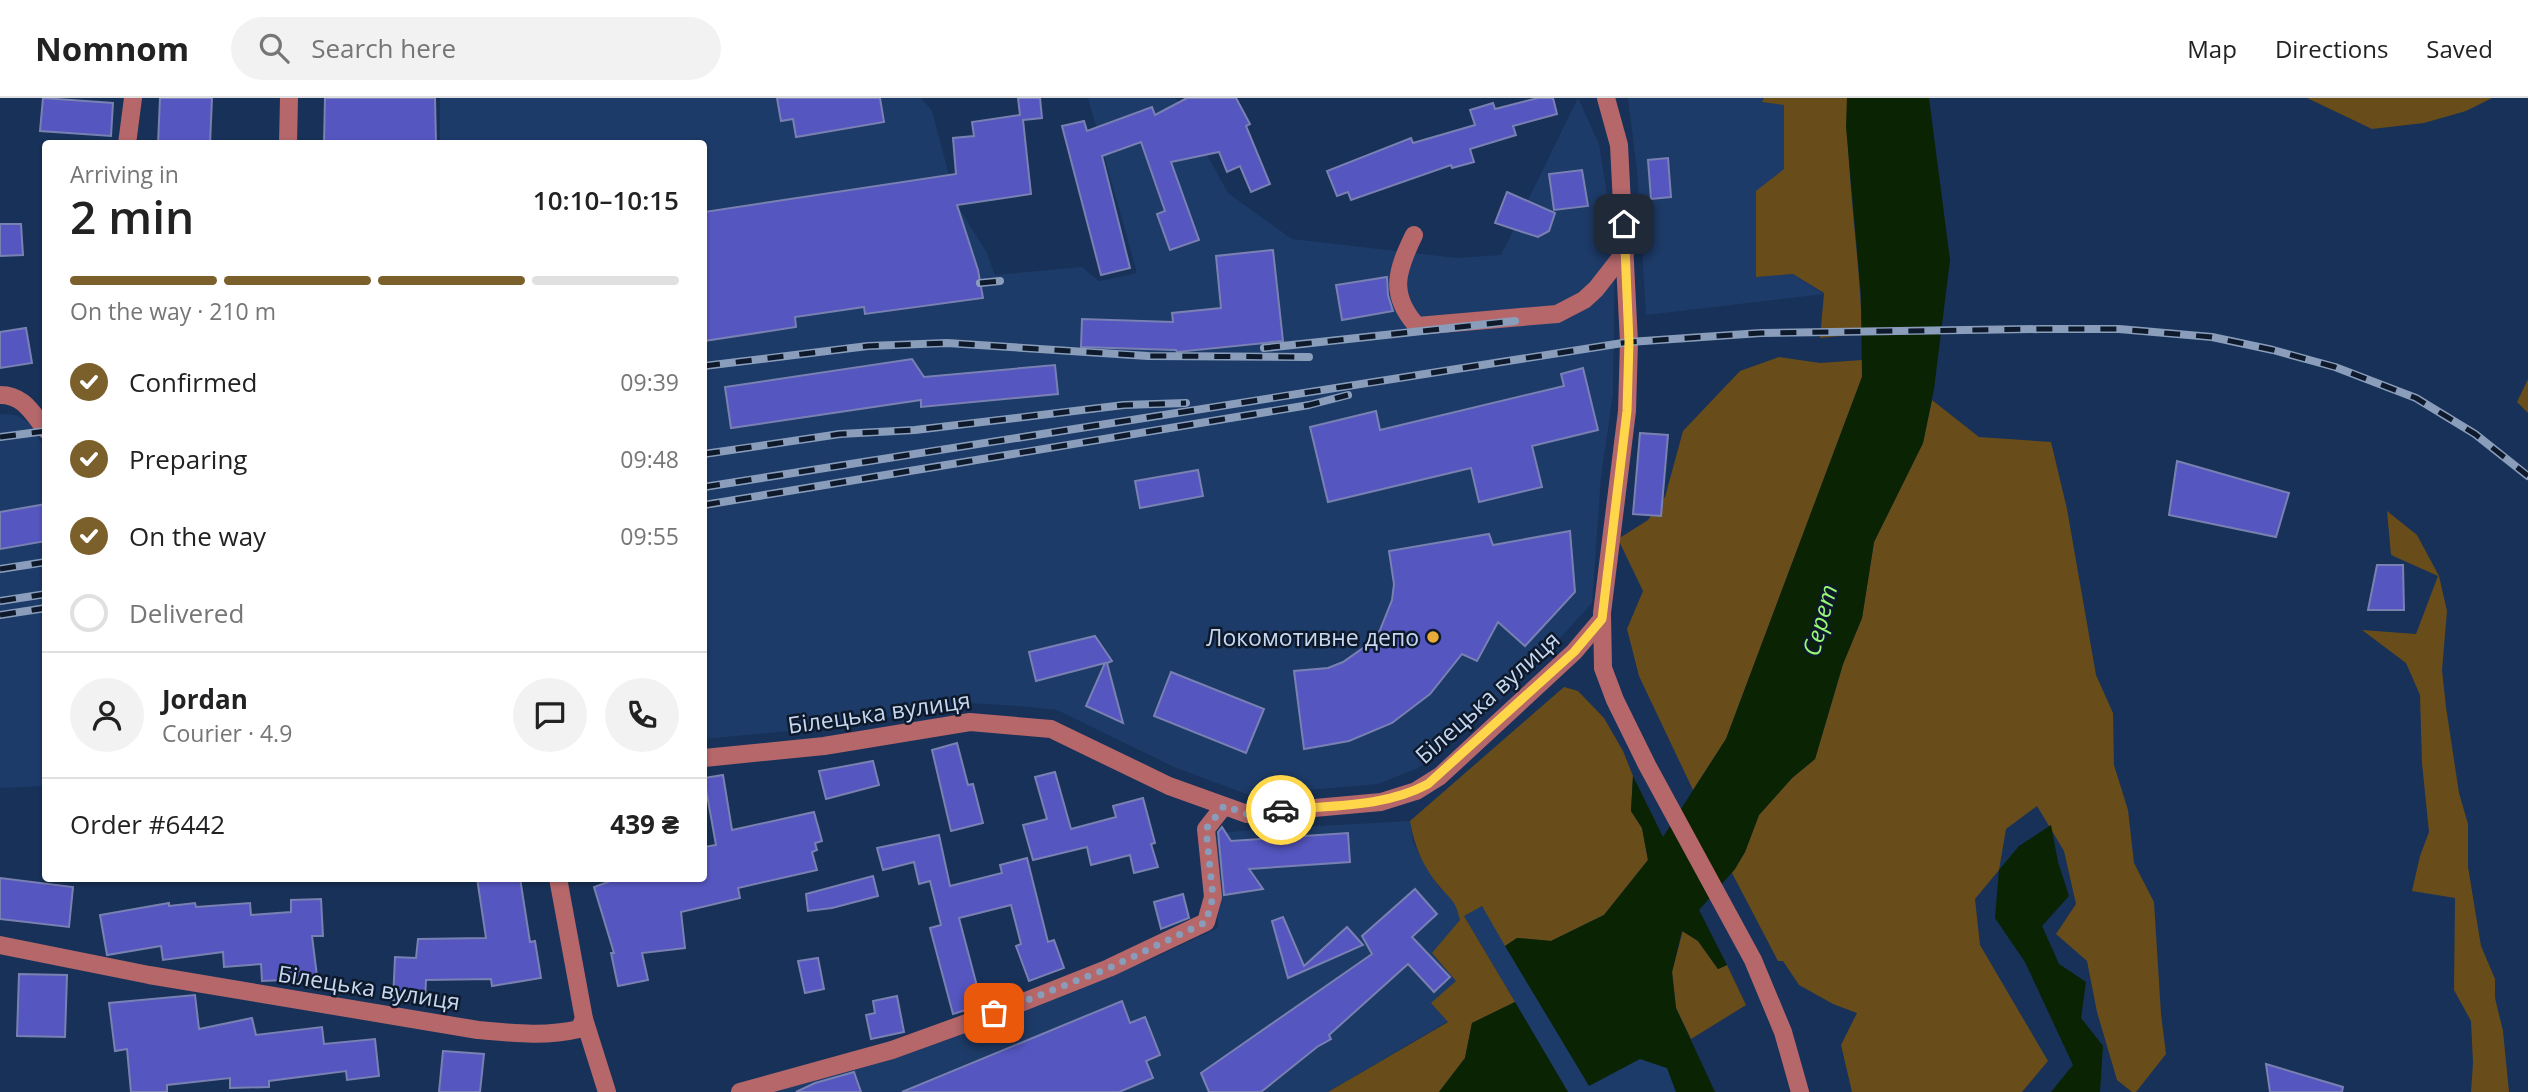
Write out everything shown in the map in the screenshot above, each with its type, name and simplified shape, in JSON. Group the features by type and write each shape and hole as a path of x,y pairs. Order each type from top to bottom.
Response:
{"street":[{"path":"127,140 132,98"},
{"path":"288,140 289,98"},
{"path":"1606,98 1619,145 1629,342 1627,411 1602,619 1603,668 1615,700 1647,765 1753,960 1783,1032 1800,1092"},
{"path":"1414,235 1398,273 1397,282 1405,313 1417,326 1557,314 1584,300 1596,289 1625,251"},
{"path":"0,395 16,397 24,402 42,425"},
{"name":"Білецька вулиця","path":"707,758 824,746 970,722 1018,725 1051,729 1169,786 1247,814 1381,802 1416,791 1440,776 1574,652 1602,619"},
{"path":"740,1092 892,1050 1008,1008 1109,968 1206,922 1213,897 1206,829 1224,806"},
{"path":"559,882 584,1019 607,1092"},
{"name":"Білецька вулиця","path":"0,945 149,975 478,1030 530,1035 564,1032 579,1029 584,1019"}],"shaded area":[{"path":"440,98 921,98 932,111 957,205 987,253 995,275 1082,267 1099,281 1137,273 1088,98 1176,98 1228,193 1292,239 1457,258 1501,255 1578,98 1599,144 1615,245 1613,394 1601,477 1592,603 1519,683 1474,724 1418,768 1378,784 1249,795 1176,768 1057,710 1019,706 969,703 821,728 707,739 707,140 440,140"},
{"path":"1628,98 1764,98 1763,102 1784,105 1784,169 1756,277 1793,274 1824,294 1646,315 1637,170"},
{"path":"1764,98 1847,98 1862,334 1820,338 1824,293 1793,274 1756,277 1756,191 1784,169 1784,105 1762,102"},
{"path":"2307,98 2492,98 2466,111 2424,123 2372,129"},
{"path":"1779,357 1820,363 1862,360 1862,377 1726,739 1693,790 1639,676 1627,629 1643,591 1618,539 1648,520 1665,497 1683,431 1740,371"},
{"path":"2528,379 2528,413 2517,402"},
{"path":"1932,400 1979,437 2051,442 2067,509 2096,675 2113,713 2114,765 2128,810 2134,863 2154,902 2166,1054 2136,1092 2132,1092 2117,1080 2097,1012 2087,961 2056,934 2076,904 2064,851 2037,806 2006,829 1999,870 1975,899 1980,945 2048,1061 2022,1092 1852,1092 1841,1045 1857,1013 1833,1004 1799,985 1783,961 1778,961 1732,873 1745,852 1759,815 1792,778 1815,759 1843,664 1862,618 1874,542 1923,443"},
{"path":"0,414 17,415 30,424 42,444 42,786 0,788"},
{"path":"2387,511 2417,535 2439,576 2447,611 2442,670 2446,707 2459,793 2468,824 2468,867 2481,946 2495,979 2495,998 2503,1031 2509,1092 2471,1092 2471,1021 2454,990 2455,898 2412,891 2429,832 2422,763 2420,695 2406,663 2362,630 2416,634 2438,576 2391,555"},
{"path":"1564,687 1578,691 1604,718 1623,751 1633,776 1631,811 1642,828 1648,860 1604,915 1551,941 1517,938 1505,946 1482,906 1464,916 1515,1002 1472,1023 1465,1058 1439,1092 1328,1092 1448,1022 1431,1003 1456,981 1432,953 1460,920 1453,902 1425,865 1410,821"},
{"path":"1410,821 1413,842 1420,856 1439,887 1456,903 1460,920 1456,981 1432,1003 1448,1021 1328,1092 771,1092 895,1058 1012,1017 1147,961 1218,928 1218,897 1211,841 1224,833"},
{"path":"1481,906 1640,1059 1667,1068 1676,1092 1568,1092 1464,916"},
{"path":"1683,930 1698,941 1718,969 1727,965 1746,1005 1691,1039 1676,1008 1672,972"}],"water":[{"name":"Серет","path":"1847,98 1929,98 1950,260 1934,389 1923,443 1874,542 1862,618 1843,664 1815,759 1792,778 1759,815 1745,852 1735,869 1699,910 1727,965 1718,969 1698,941 1682,931 1672,972 1676,1008 1715,1092 1676,1092 1667,1068 1640,1059 1589,1086 1505,946 1517,938 1551,941 1604,915 1648,860 1642,828 1631,811 1633,776 1663,837 1726,739 1862,377 1861,295 1846,127"},
{"path":"2051,825 2058,862 2069,896 2042,926 2059,964 2086,982 2081,1018 2103,1046 2100,1092 2051,1092 2073,1065 2025,962 1995,918 1999,870 2019,846"},
{"path":"1515,1002 1568,1092 1439,1092 1465,1058 1472,1023"}],"building":[{"path":"43,98 113,103 111,136 40,131"},
{"path":"160,98 212,98 210,140 158,140"},
{"path":"325,98 435,98 436,140 324,140"},
{"path":"777,98 880,98 884,122 796,137 793,119 781,121"},
{"path":"1018,98 1040,98 1042,118 1023,120 1031,194 957,205 978,270 983,298 865,314 864,307 795,317 796,327 707,341 707,212 956,174 953,138 974,136 972,122 1020,115"},
{"path":"1187,98 1236,98 1250,124 1246,126 1270,184 1251,192 1240,166 1227,172 1219,152 1171,162 1199,240 1170,250 1157,214 1165,211 1141,142 1102,156 1130,268 1101,275 1062,126 1084,121 1087,131 1152,107 1155,115"},
{"path":"1538,98 1553,98 1557,114 1513,126 1516,135 1470,149 1474,162 1452,168 1451,165 1351,200 1348,192 1337,196 1327,171 1411,138 1413,143 1475,125 1470,110 1493,103 1495,109"},
{"path":"1668,158 1671,197 1651,199 1648,160"},
{"path":"1582,170 1588,206 1554,210 1549,174"},
{"path":"1507,192 1555,213 1549,231 1538,237 1495,223"},
{"path":"0,224 21,224 23,255 0,256"},
{"path":"1273,250 1283,341 1177,352 1081,347 1082,319 1173,322 1172,313 1221,308 1216,256"},
{"path":"1387,277 1388,295 1393,311 1342,320 1336,285"},
{"path":"26,328 32,363 0,368 0,332"},
{"path":"912,359 924,377 1055,365 1058,394 921,407 921,400 731,428 725,387"},
{"path":"1583,368 1598,430 1532,446 1542,487 1479,502 1471,468 1328,502 1310,427 1376,411 1380,430 1564,386 1561,374"},
{"path":"1640,433 1668,435 1661,516 1633,514"},
{"path":"2177,461 2289,493 2276,537 2169,515"},
{"path":"1198,470 1203,496 1140,508 1135,481"},
{"path":"42,505 42,542 0,549 0,512"},
{"name":"Локомотивне депо","path":"1570,531 1575,592 1525,646 1498,622 1477,661 1462,654 1430,694 1392,723 1349,741 1304,749 1294,671 1328,668 1343,662 1370,643 1380,630 1392,600 1394,584 1389,551 1489,534 1493,545"},
{"path":"2377,565 2403,565 2404,610 2368,610"},
{"path":"1095,636 1112,661 1107,663 1123,723 1086,706 1105,663 1036,681 1029,652"},
{"path":"1171,672 1264,709 1246,753 1154,716"},
{"path":"957,743 968,785 973,784 983,823 951,831 932,750"},
{"path":"873,761 879,785 826,799 819,771"},
{"path":"1055,772 1071,829 1116,817 1113,806 1143,798 1155,843 1151,844 1158,867 1134,873 1130,855 1091,865 1087,847 1033,860 1023,825 1047,819 1035,777"},
{"path":"723,775 732,830 814,812 822,841 815,843 817,850 812,852 817,870 738,888 740,898 681,912 685,948 642,953 648,980 618,986 611,953 614,953 594,887 608,882 707,882 707,846 716,845 707,795 707,778"},
{"path":"1222,827 1231,841 1348,833 1350,862 1249,869 1263,889 1224,895 1218,832"},
{"path":"939,835 950,886 1002,873 1000,865 1027,858 1048,942 1054,940 1064,968 1029,981 1016,946 1021,944 1011,905 959,918 982,1005 953,1014 930,928 941,925 930,881 919,884 914,862 883,870 877,848"},
{"path":"873,876 878,896 808,911 806,894"},
{"path":"0,878 73,887 69,927 0,919"},
{"path":"478,882 521,882 530,942 535,941 541,978 492,986 491,979 426,980 425,1001 393,1000 395,957 416,958 418,939 486,938"},
{"path":"1415,889 1437,914 1412,937 1450,977 1434,992 1408,964 1329,1035 1331,1039 1261,1092 1209,1092 1201,1073 1372,954 1362,936"},
{"path":"1183,894 1189,918 1161,929 1154,902"},
{"path":"321,899 323,936 312,936 317,976 286,980 262,981 261,964 224,967 223,952 163,960 161,946 107,955 100,915 169,903 169,906 195,903 196,907 250,903 251,915 291,912 291,900"},
{"path":"1283,917 1304,966 1347,927 1363,945 1288,978 1272,921"},
{"path":"818,958 824,989 805,993 798,961"},
{"path":"19,974 67,975 65,1037 17,1036"},
{"path":"195,995 199,1029 252,1018 256,1035 322,1027 324,1044 375,1039 379,1076 347,1080 346,1071 269,1081 269,1087 230,1088 230,1078 167,1085 167,1092 131,1092 127,1049 115,1051 109,1003"},
{"path":"897,996 904,1032 871,1039 866,1015 875,1013 873,1001"},
{"path":"1122,1001 1130,1023 1145,1017 1160,1055 1146,1061 1153,1078 1119,1092 902,1092"},
{"path":"443,1051 484,1054 480,1092 439,1092"},
{"path":"2266,1064 2343,1087 2342,1092 2270,1092"},
{"path":"854,1072 861,1092 796,1092 815,1083"}],"railway":[{"path":"980,283 1000,281"},
{"path":"1264,348 1515,321"},
{"path":"707,487 1629,342 1761,333 2041,329 2119,329 2212,337 2335,367 2416,398 2475,434 2528,476"},
{"path":"707,366 868,346 947,343 1148,356 1309,357"},
{"path":"707,505 1309,405 1348,395"},
{"path":"707,454 840,434 915,430 1124,405 1186,403"},
{"path":"0,437 42,432"},
{"path":"0,569 42,563"},
{"path":"0,601 42,595"},
{"path":"0,615 42,609"}],"way so far":[{"path":"994,1013 1109,968 1206,922 1213,897 1206,829 1224,806 1247,814 1281,810"}],"place":[{"name":"Локомотивне депо","path":"1433,637"}],"route":[{"path":"1281,810 1381,802 1399,798 1428,784 1440,776 1574,652 1602,619 1627,411 1629,342 1624,224"}]}
